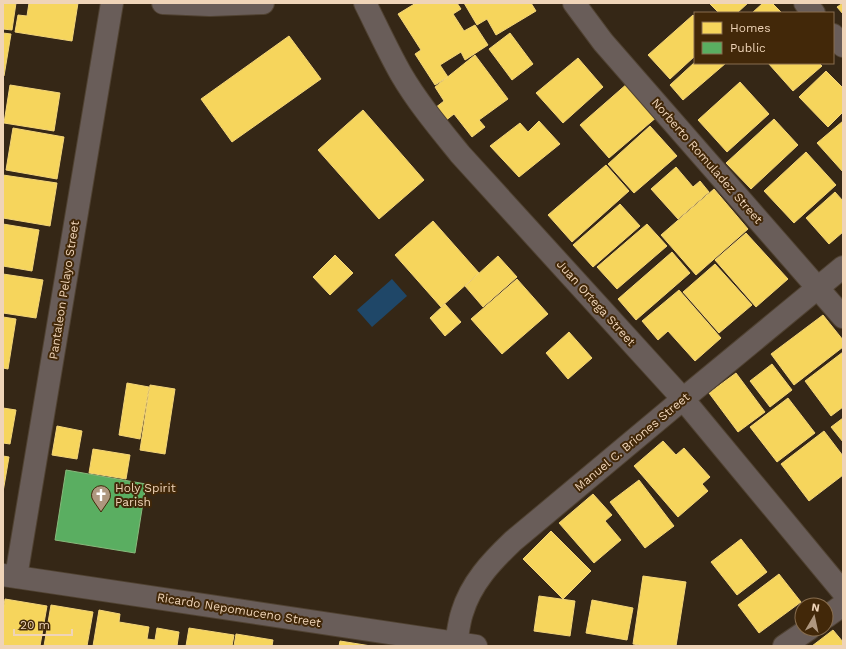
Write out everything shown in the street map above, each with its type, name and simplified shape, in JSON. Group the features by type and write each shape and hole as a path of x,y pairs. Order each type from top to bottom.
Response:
{"street":[{"name":"Pantaleon Pelayo Street","path":"10,576 112,3"},
{"path":"162,3 210,5 263,3"},
{"name":"Juan Ortega Street","path":"365,3 381,37 402,75 428,114 460,154 683,399 843,592"},
{"name":"Norberto Romuladez Street","path":"574,3 603,42 843,317"},
{"path":"805,3 813,12"},
{"path":"834,35 843,46"},
{"name":"Manuel C. Briones Street","path":"466,644 462,612 473,587 490,563 514,541 683,399 843,267"},
{"name":"Ricardo Nepomuceno Street","path":"10,576 466,644"},
{"path":"834,611 843,605"},
{"path":"784,646 797,637"}],"water":[{"path":"392,279 407,296 372,327 357,310"}],"building: Homes":[{"path":"3,3 16,3 12,30 3,29"},
{"path":"29,3 78,3 72,41 15,32 18,15 27,16"},
{"path":"416,3 457,3 461,9 453,14 464,31 475,25 488,45 465,60 461,52 440,65 448,77 435,85 415,54 421,50 398,14"},
{"path":"464,3 531,3 536,11 496,35 487,19 477,25"},
{"path":"709,3 748,3 738,12 718,12"},
{"path":"763,3 772,3 781,12 753,12"},
{"path":"843,3 843,14 837,7"},
{"path":"693,15 694,16 694,57 670,79 648,55"},
{"path":"3,33 11,34 4,76 3,76"},
{"path":"510,33 533,64 512,80 489,49"},
{"path":"289,36 321,79 232,142 201,99"},
{"path":"475,55 508,99 479,120 485,127 472,137 454,114 445,121 435,108 444,101 435,87"},
{"path":"578,58 603,87 563,123 536,93"},
{"path":"694,63 725,64 683,100 670,85"},
{"path":"769,64 820,64 822,66 793,91"},
{"path":"826,71 843,88 843,112 828,127 799,97"},
{"path":"740,82 769,114 727,152 698,120"},
{"path":"628,83 658,116 609,158 580,125"},
{"path":"10,85 60,93 54,131 4,123"},
{"path":"363,110 424,180 379,219 318,150"},
{"path":"774,119 798,145 751,189 726,163"},
{"path":"539,121 560,144 519,177 490,146 520,123 528,132"},
{"path":"843,121 843,172 817,143"},
{"path":"650,126 677,156 634,193 608,164"},
{"path":"13,128 64,137 57,179 6,170"},
{"path":"806,152 836,185 794,223 764,191"},
{"path":"606,165 629,191 572,242 548,215"},
{"path":"676,167 693,187 700,181 709,192 678,219 651,189"},
{"path":"3,175 57,183 50,226 3,218"},
{"path":"714,189 748,229 696,275 661,235"},
{"path":"835,192 843,201 843,232 829,244 806,218"},
{"path":"620,204 640,226 593,267 573,245"},
{"path":"433,221 479,273 441,307 395,255"},
{"path":"3,224 39,230 32,271 3,266"},
{"path":"647,224 667,246 617,289 597,267"},
{"path":"746,233 788,279 756,307 715,260"},
{"path":"672,252 690,273 636,320 618,299"},
{"path":"335,255 353,273 330,295 313,277"},
{"path":"498,256 517,277 483,307 465,286"},
{"path":"715,264 752,305 719,333 683,292"},
{"path":"3,274 43,280 36,318 3,313"},
{"path":"517,279 548,314 502,354 471,319"},
{"path":"679,290 721,338 695,361 668,331 658,340 642,321"},
{"path":"445,304 461,322 445,336 430,318"},
{"path":"823,315 843,340 843,347 794,385 771,354"},
{"path":"3,317 16,319 8,369 3,368"},
{"path":"569,332 592,358 568,379 546,353"},
{"path":"843,352 843,407 831,416 805,381"},
{"path":"772,364 792,390 770,407 750,381"},
{"path":"736,373 765,412 738,432 709,393"},
{"path":"127,383 149,387 140,439 119,435"},
{"path":"150,385 175,389 165,454 140,450"},
{"path":"788,398 815,433 777,462 750,427"},
{"path":"3,408 16,410 10,444 3,443"},
{"path":"843,418 843,442 831,427"},
{"path":"57,426 82,431 77,459 52,455"},
{"path":"824,431 843,456 843,475 809,501 781,464"},
{"path":"663,441 676,455 684,448 710,477 702,484 708,491 678,517 634,466"},
{"path":"93,449 130,455 126,479 89,473"},
{"path":"3,456 9,457 3,492"},
{"path":"639,480 674,526 645,548 610,502"},
{"path":"593,494 612,515 605,521 621,540 594,563 559,523"},
{"path":"551,531 591,571 563,599 523,559"},
{"path":"741,539 767,572 737,595 711,562"},
{"path":"779,574 797,597 794,597 794,607 759,633 738,605"},
{"path":"643,576 686,582 676,646 645,646 633,644"},
{"path":"539,596 575,601 570,636 534,631"},
{"path":"5,599 47,606 40,646 3,646 3,611"},
{"path":"592,600 633,608 627,640 586,633"},
{"path":"51,605 93,612 87,646 44,646"},
{"path":"99,610 120,614 119,622 149,627 147,639 155,640 157,628 179,632 177,646 93,646"},
{"path":"189,628 234,635 232,646 186,646"},
{"path":"834,631 843,642 843,646 812,646 824,637 834,637"},
{"path":"236,634 273,640 272,646 234,646"},
{"path":"340,641 371,646 339,646"}],"building: Public":[{"name":"Holy Spirit Parish","path":"66,470 146,484 135,553 55,540"}],"place":[{"name":"Holy Spirit Parish","path":"101,512"}]}
